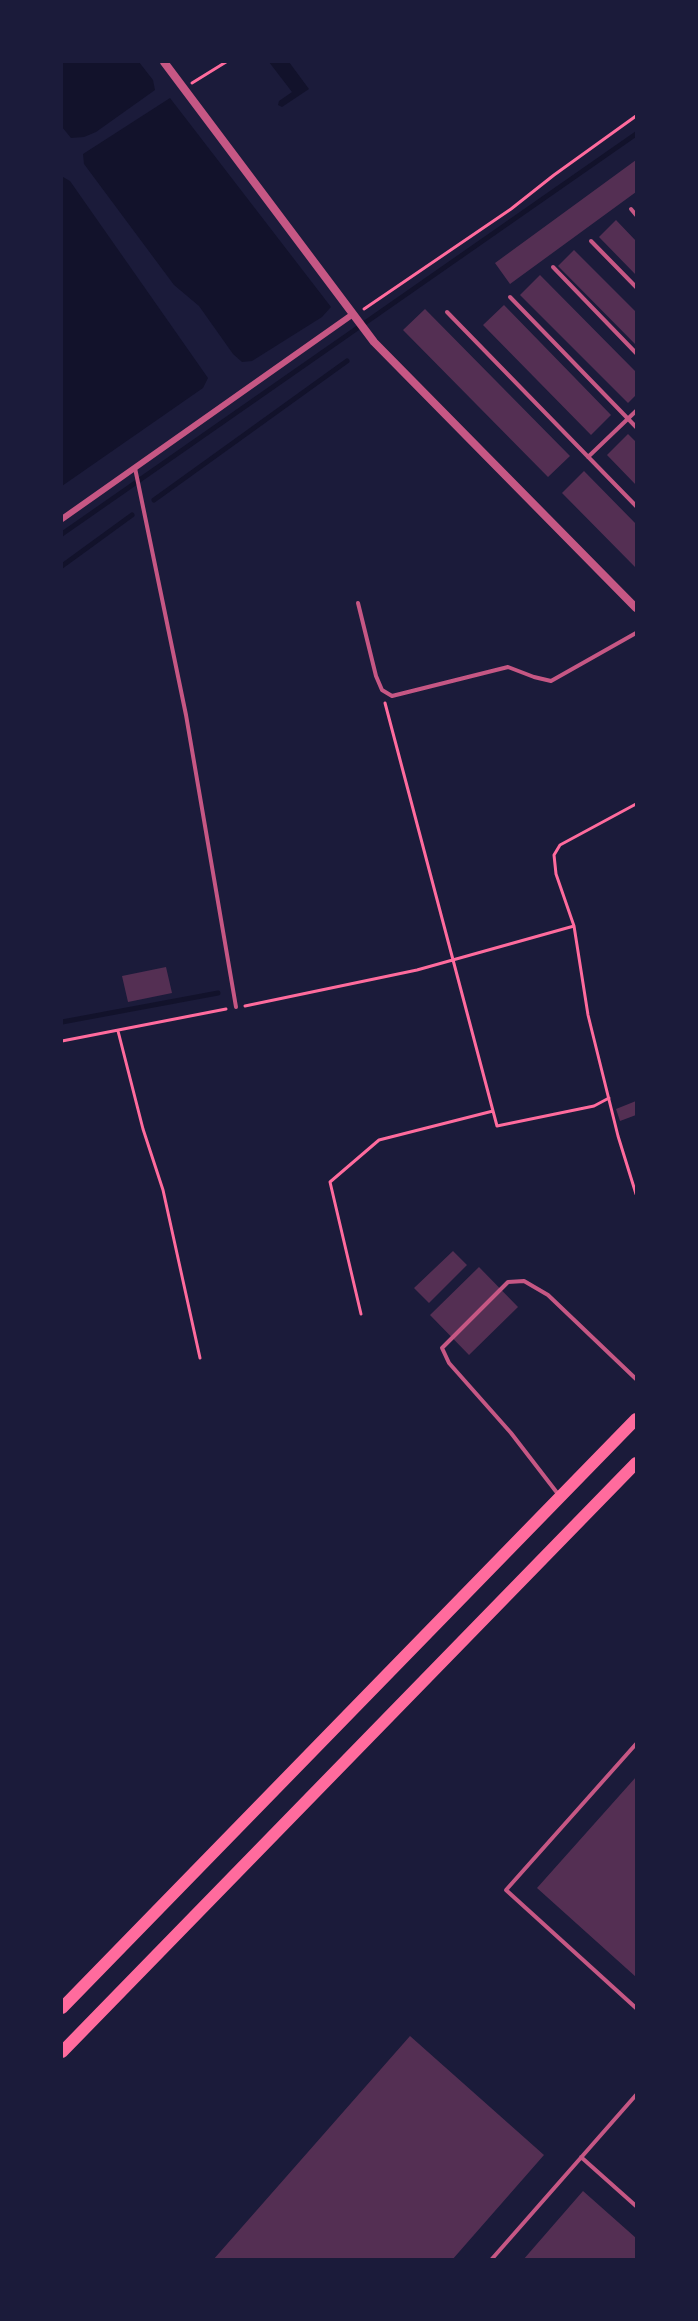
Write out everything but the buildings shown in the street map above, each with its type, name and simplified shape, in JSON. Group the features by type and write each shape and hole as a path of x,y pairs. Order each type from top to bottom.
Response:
{"highway":[{"path":"62,2008 636,1419"},
{"path":"62,2052 636,1463"}],"street":[{"path":"164,62 374,342 636,608"},
{"path":"62,519 354,316"}],"lane":[{"path":"631,209 636,215"},
{"path":"591,240 636,287"},
{"path":"553,267 636,353"},
{"path":"510,297 636,427"},
{"path":"447,312 636,506"},
{"path":"588,457 636,411"},
{"path":"135,467 186,715 236,1007"},
{"path":"358,603 382,690 392,696 508,667 551,681 636,633"},
{"path":"560,1497 511,1433 449,1363 442,1348 508,1282 524,1281 548,1295 636,1379"},
{"path":"636,1744 506,1890 636,2008"},
{"path":"491,2259 636,2094"},
{"path":"581,2157 636,2206"}],"path":[{"path":"183,88 226,62"},
{"path":"354,316 511,209 636,116"},
{"path":"382,690 497,1126 594,1106 609,1098"},
{"path":"636,804 560,845 554,855 556,874 574,926 588,1015 618,1136 636,1194"},
{"path":"62,1041 417,970 574,926"},
{"path":"118,1031 143,1129 163,1190 200,1358"},
{"path":"361,1314 330,1182 379,1140 493,1111"}],"shaded area":[{"path":"62,62 139,62 153,80 155,90 96,132 84,137 71,138 62,127"},
{"path":"269,62 289,62 309,89 282,107 278,105 279,101 292,92"},
{"path":"170,98 331,307 322,317 252,361 242,362 233,354 199,306 174,285 84,164 83,154"},
{"path":"63,177 70,181 208,378 203,388 62,486"}],"waterway":[{"path":"62,534 636,134"},
{"path":"154,500 347,361"},
{"path":"62,566 132,515"},
{"path":"62,1022 218,993"}]}
